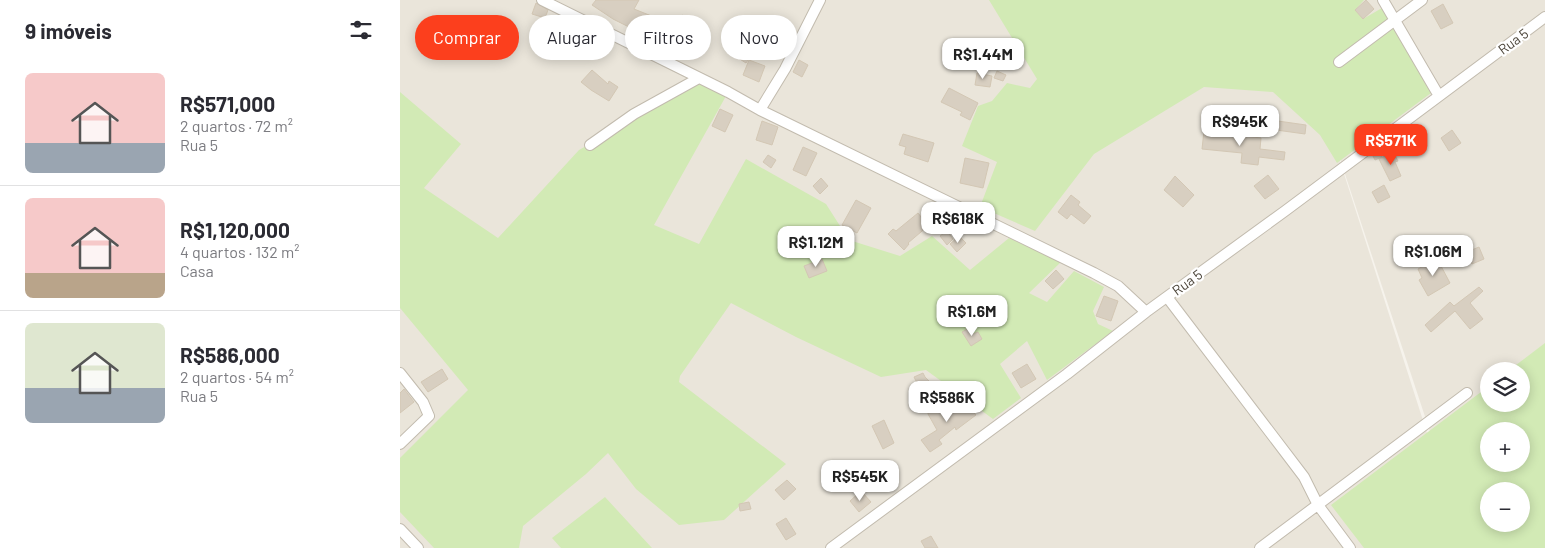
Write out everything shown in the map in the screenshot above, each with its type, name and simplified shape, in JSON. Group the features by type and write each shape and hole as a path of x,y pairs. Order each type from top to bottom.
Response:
{"street":[{"path":"542,0 728,92 760,110 1094,273 1118,286 1146,312"},
{"path":"760,110 789,62 820,0"},
{"path":"1383,0 1438,96"},
{"path":"1339,62 1422,0"},
{"name":"Rua 5","path":"830,548 1059,380 1146,312 1545,17"},
{"path":"590,145 634,114 700,78"},
{"path":"1167,297 1304,477 1318,505 1350,548"},
{"path":"400,373 423,402 429,416 400,444"},
{"path":"1260,548 1467,393"},
{"path":"400,529 418,548"}],"shaded area":[{"path":"400,0 1545,0 1545,418 1528,422 1480,422 1480,436 1439,459 1313,77 1452,511 1450,548 400,548"}],"green space":[{"path":"989,0 1364,0 1355,10 1363,19 1382,8 1431,93 1337,163 1320,135 1273,92 1204,87 1094,154 1035,231 980,207 997,162 962,146 978,106 992,101 1007,83 1030,88 1037,79"},
{"path":"697,83 726,96 654,225 699,244 746,159 826,204 849,240 900,256 932,236 970,270 1009,238 1061,262 1029,293 1047,302 1074,271 1104,287 1093,311 1098,324 1113,331 1047,380 1027,341 1000,364 1021,398 993,419 926,370 881,377 796,337 731,303 680,376 679,382 786,464 724,520 679,525 636,489 608,453 586,474 523,526 519,548 434,548 400,512 400,458 468,390 400,308 400,92 461,144 424,188 498,238 579,150"},
{"path":"1545,343 1545,548 1364,548 1331,505 1480,393 1480,412 1530,412 1530,362 1520,362"},
{"path":"605,497 652,548 561,548 552,538"}],"building":[{"path":"596,0 639,0 634,9 649,15 625,15 625,25 615,20 615,15 607,15 592,5"},
{"path":"1366,0 1374,9 1363,19 1355,10"},
{"path":"536,3 548,10 546,15 532,14"},
{"path":"1443,4 1453,23 1441,29 1431,11"},
{"path":"749,60 765,66 759,82 743,75"},
{"path":"799,60 808,65 802,77 793,72"},
{"path":"592,70 608,84 609,81 618,87 609,101 581,82"},
{"path":"997,71 1006,75 1003,81 994,78"},
{"path":"977,73 992,76 990,87 975,85"},
{"path":"949,88 978,103 970,120 960,115 962,112 941,102"},
{"path":"720,109 733,115 725,132 712,126"},
{"path":"1271,120 1306,125 1305,134 1269,129"},
{"path":"762,121 778,127 772,145 756,140"},
{"path":"1452,130 1461,143 1449,151 1441,138"},
{"path":"1204,131 1261,138 1260,149 1285,152 1284,160 1259,157 1258,165 1241,163 1242,153 1202,149"},
{"path":"903,134 934,143 928,162 904,154 906,147 899,145"},
{"path":"1415,142 1421,151 1415,155 1408,146"},
{"path":"803,147 817,153 806,176 793,170"},
{"path":"1378,150 1382,157 1375,160 1372,154"},
{"path":"1393,152 1398,161 1395,162 1401,176 1390,181 1379,159"},
{"path":"768,155 776,160 771,168 763,162"},
{"path":"965,158 989,163 983,188 960,183"},
{"path":"1268,175 1279,189 1265,199 1254,186"},
{"path":"1175,176 1194,195 1183,207 1164,190"},
{"path":"821,178 828,186 820,194 813,186"},
{"path":"1384,185 1390,197 1378,203 1372,192"},
{"path":"1071,195 1080,202 1078,205 1091,216 1084,224 1071,214 1067,219 1058,212"},
{"path":"856,200 871,208 857,233 842,225"},
{"path":"918,213 928,226 908,243 904,250 888,234 893,229 896,231"},
{"path":"947,231 953,239 947,245 940,236"},
{"path":"814,234 817,242 805,246 802,238"},
{"path":"959,236 966,243 957,252 950,244"},
{"path":"1479,247 1484,259 1472,264 1467,252"},
{"path":"1438,258 1450,283 1428,296 1419,280 1422,278 1418,269"},
{"path":"822,259 827,271 809,278 804,266"},
{"path":"1056,270 1064,279 1053,289 1045,281"},
{"path":"1479,287 1483,291 1470,303 1483,319 1470,329 1455,311 1431,332 1425,325 1450,302 1454,306"},
{"path":"1104,296 1118,301 1111,321 1096,316"},
{"path":"969,328 973,334 978,332 982,339 971,346 962,332"},
{"path":"1027,364 1036,379 1021,388 1012,373"},
{"path":"442,369 448,379 428,392 421,382"},
{"path":"923,373 934,386 922,398 916,393 920,389 914,377"},
{"path":"404,389 414,402 400,413 400,393"},
{"path":"962,399 976,415 956,430 955,427 939,440 942,444 930,452 921,440 937,430 928,411 936,405 942,414 957,405"},
{"path":"884,420 894,443 883,449 872,426"},
{"path":"882,466 892,481 879,491 868,476"},
{"path":"787,480 796,489 784,500 775,490"},
{"path":"861,491 871,502 859,512 850,501"},
{"path":"749,502 751,509 740,511 739,504"},
{"path":"786,518 796,534 786,540 776,524"},
{"path":"931,536 938,548 925,548 921,541"}]}
